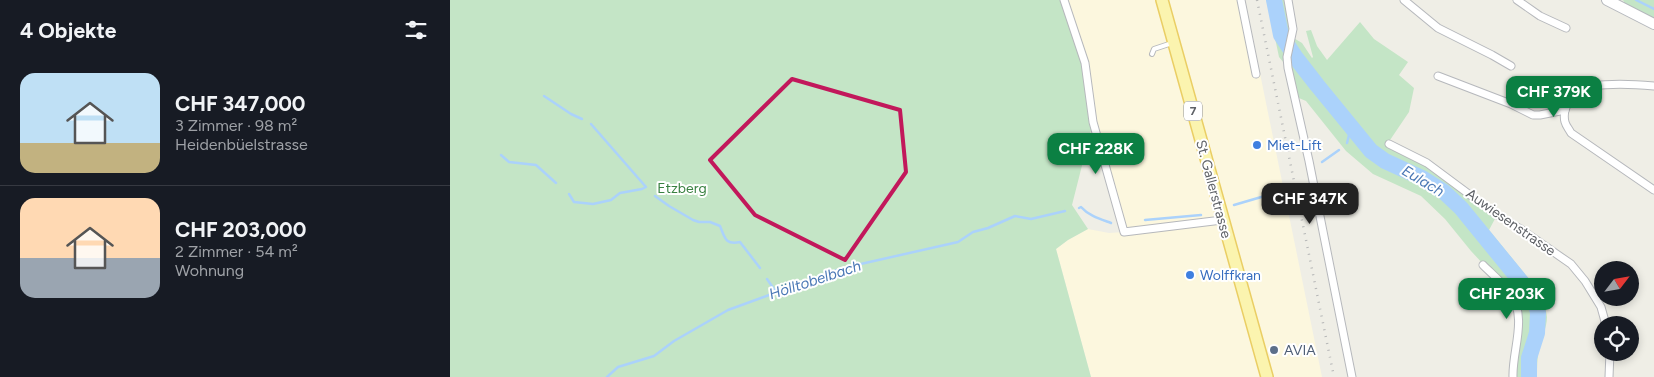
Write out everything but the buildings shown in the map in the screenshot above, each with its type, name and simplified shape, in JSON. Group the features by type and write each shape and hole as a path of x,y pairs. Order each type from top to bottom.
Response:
{"main road":[{"name":"St. Gallerstrasse","path":"1162,0 1267,377"},
{"path":"1607,0 1654,24"}],"street":[{"path":"1064,0 1085,63 1093,122 1124,232 1222,220"},
{"path":"1241,0 1256,74"},
{"path":"1288,0 1293,29 1287,57 1288,68 1309,161 1352,377"},
{"path":"1404,0 1438,28 1492,54 1511,66"},
{"path":"1517,0 1540,16 1566,28"},
{"path":"1438,76 1511,104 1533,115 1565,110"},
{"path":"1654,86 1632,84 1590,86 1578,92 1570,99 1565,110 1565,122 1571,132 1654,190"},
{"name":"Auwiesenstrasse","path":"1389,144 1427,163 1497,215 1571,264 1585,281 1601,307 1604,316"},
{"path":"1483,265 1511,294 1516,308 1519,327 1513,377"},
{"path":"1609,377 1610,361"}],"lane":[{"path":"1152,54 1154,49 1174,42"}],"highlighted area":[{"path":"792,79 900,110 906,172 845,260 755,215 710,160"}],"shaded area":[{"path":"1064,0 1245,0 1322,377 1091,377 1056,249 1088,229 1109,233 1124,232"}],"green space":[{"name":"Etzberg","path":"450,0 1064,0 1085,63 1093,122 1072,205 1088,229 1056,249 1091,377 450,377"},
{"path":"1267,0 1288,0 1292,37 1302,43 1312,58 1306,31 1311,30 1317,46 1327,60 1360,22 1374,39 1408,62 1399,75 1414,88 1409,112 1388,143 1427,163 1497,215 1489,230 1538,290 1546,310 1547,321 1538,352 1537,377 1513,377 1519,327 1511,294 1471,251 1445,219 1421,196 1373,174 1346,151 1306,101 1294,96 1288,68 1279,57"},
{"path":"1622,0 1654,0 1654,19 1623,4 1624,1"}],"waterway":[{"name":"Eulach","path":"1274,0 1281,35 1296,58 1371,151 1385,161 1422,178 1444,192 1461,208 1535,300 1538,313 1537,333 1529,358 1529,377"},
{"path":"1636,0 1654,9"},
{"path":"544,96 582,119"},
{"path":"569,194 574,202 593,204 611,200 620,193 646,187 591,124"},
{"name":"Hölltobelbach","path":"1347,143 1351,127"},
{"name":"Hölltobelbach","path":"1322,162 1339,150"},
{"path":"501,155 509,162 536,165 556,183"},
{"name":"Hölltobelbach","path":"1234,205 1275,193"},
{"path":"655,196 693,220 710,222 720,226 726,240 735,243 740,242 760,268"},
{"name":"Hölltobelbach","path":"1079,208 1081,207 1091,215 1111,223"},
{"name":"Hölltobelbach","path":"607,377 618,367 654,356 674,341 728,310 843,268 958,242 973,232 988,228 1015,216 1031,219 1065,211"},
{"name":"Hölltobelbach","path":"1145,220 1201,215"},
{"path":"767,279 776,292"}],"railway":[{"path":"1257,0 1334,377"}],"place":[{"name":"Miet-Lift","path":"1257,145"},
{"name":"Wolffkran","path":"1190,275"},
{"name":"AVIA","path":"1274,350"}]}
